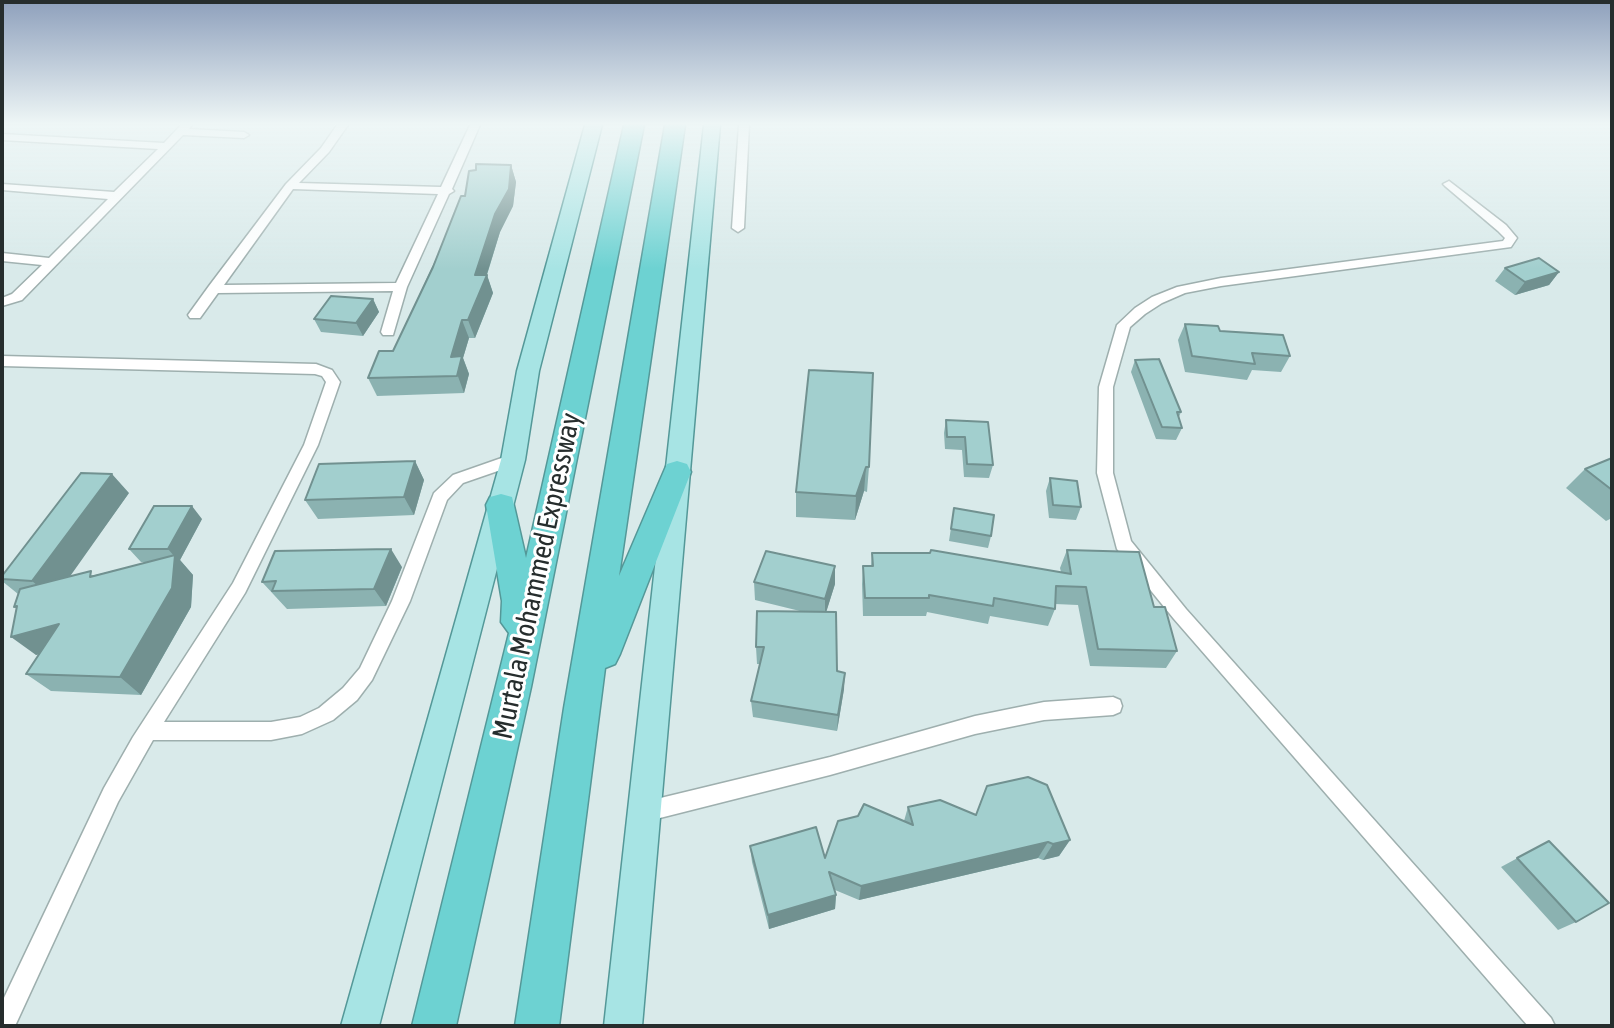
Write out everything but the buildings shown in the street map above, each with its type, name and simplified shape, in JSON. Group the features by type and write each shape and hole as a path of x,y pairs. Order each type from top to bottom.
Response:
{"highway":[{"name":"Murtala Mohammed Expressway","path":"434,1026 514,687 624,173"},
{"name":"Murtala Mohammed Expressway","path":"537,1026 582,708 667,173"},
{"path":"582,708 677,472"},
{"path":"501,505 518,601 514,687"}],"main road":[{"path":"360,1026 513,460 528,371 581,173"},
{"path":"623,1026 707,173"}],"street":[{"path":"2,302 17,297 140,173"},
{"path":"195,315 303,173"},
{"path":"388,332 401,287 455,173"},
{"path":"738,228 741,173"},
{"path":"1449,184 1502,228 1511,238 1507,244 1221,282 1182,290 1140,311 1124,325 1106,387 1105,473 1123,544 1180,614 1543,1026"},
{"path":"290,186 448,191"},
{"path":"2,187 117,196"},
{"path":"2,257 52,262"},
{"path":"213,289 401,287"},
{"path":"2,361 316,369 327,373 333,382 311,445 239,588 111,795 3,1026"},
{"path":"149,731 271,731 302,725 326,714 350,694 366,674 401,601 440,497 458,479 513,460"},
{"path":"644,812 830,766 975,725 1044,711 1113,706"}]}
